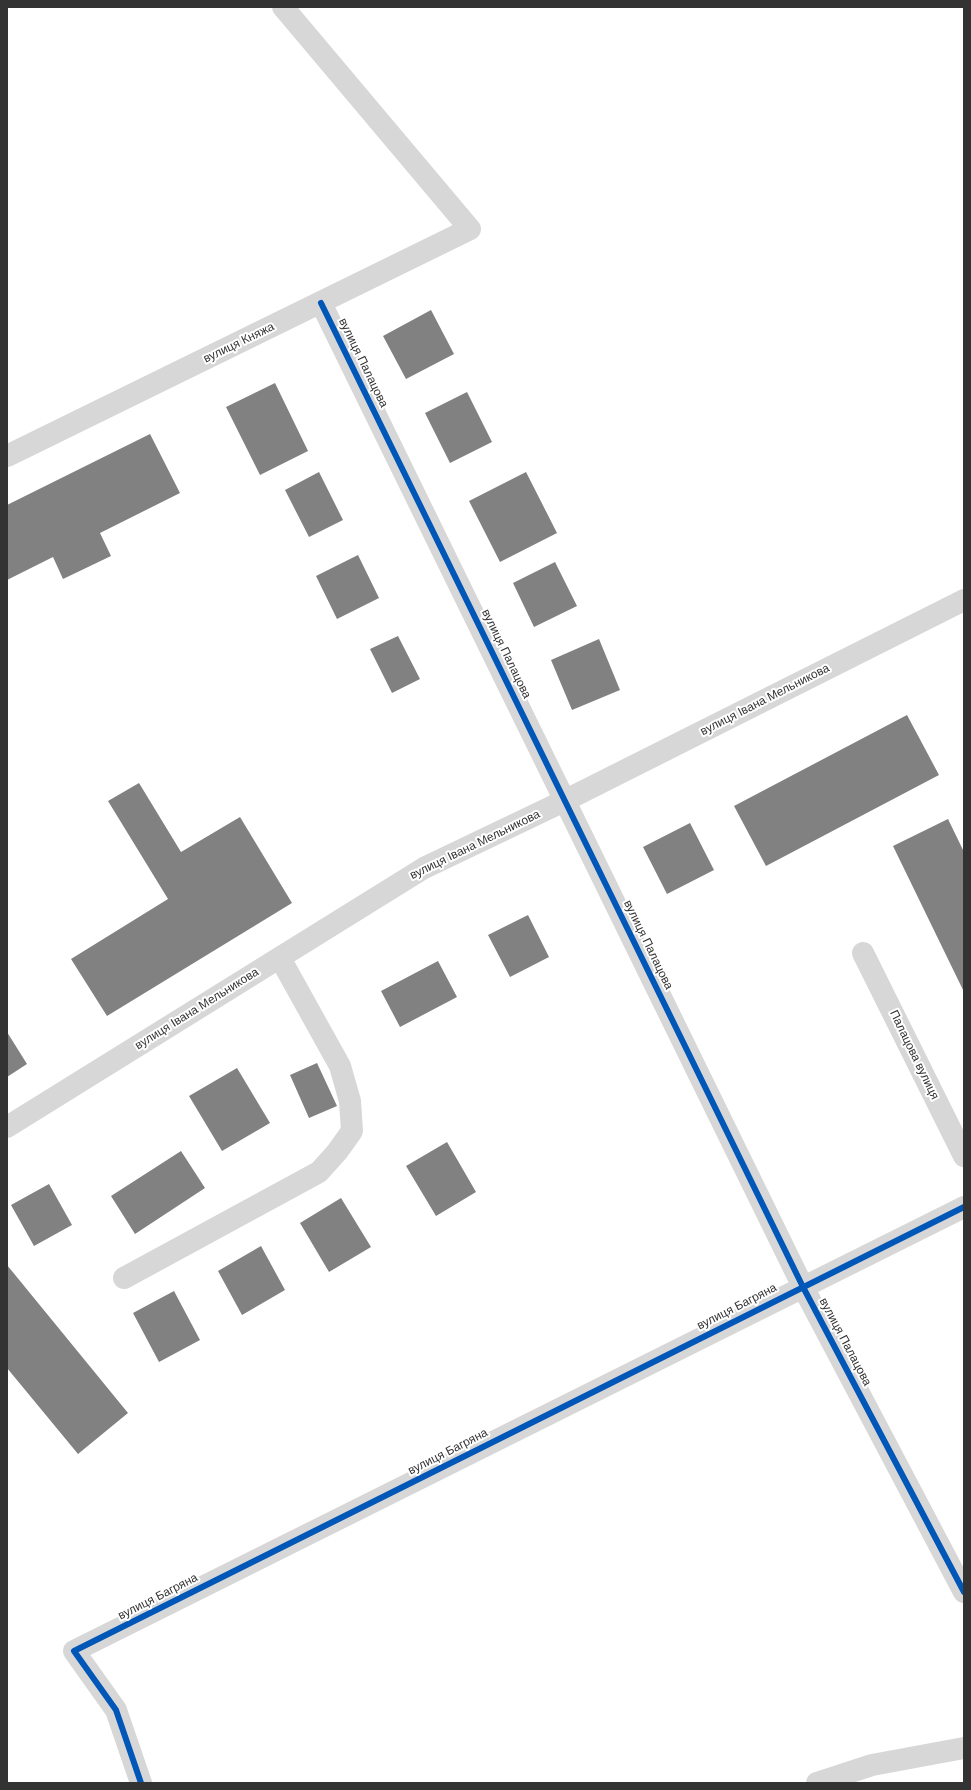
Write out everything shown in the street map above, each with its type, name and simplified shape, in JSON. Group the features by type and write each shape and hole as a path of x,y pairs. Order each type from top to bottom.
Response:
{"street":[{"name":"вулиця Княжа","path":"7,456 470,229 283,7"},
{"name":"вулиця Палацова","path":"321,303 566,800 803,1287 964,1592"},
{"name":"вулиця Івана Мельникова","path":"7,1127 424,868 566,800 964,600"},
{"name":"Палацова вулиця","path":"863,953 964,1156"},
{"path":"124,1278 319,1172 337,1152 352,1131 350,1101 340,1066 280,958"},
{"name":"вулиця Багряна","path":"141,1783 116,1710 74,1651 964,1207"},
{"path":"817,1783 872,1765 964,1748"}],"building":[{"path":"431,310 454,354 406,379 383,336"},
{"path":"275,383 308,451 260,475 226,407"},
{"path":"467,392 492,442 450,463 425,413"},
{"path":"150,434 180,493 100,533 111,556 63,579 53,557 7,580 7,505"},
{"path":"319,472 343,520 309,537 285,490"},
{"path":"526,472 557,533 500,562 469,501"},
{"path":"358,555 379,598 337,619 316,576"},
{"path":"555,562 577,606 534,627 513,583"},
{"path":"398,636 420,679 392,693 370,649"},
{"path":"599,639 620,690 572,710 551,660"},
{"path":"907,715 939,775 766,866 734,806"},
{"path":"139,783 181,852 240,817 292,903 107,1016 71,959 168,899 108,801"},
{"path":"948,819 964,852 964,992 893,846"},
{"path":"690,823 714,870 667,894 643,847"},
{"path":"528,915 549,957 510,977 488,935"},
{"path":"438,961 457,997 400,1027 381,991"},
{"path":"7,1032 27,1064 7,1077"},
{"path":"317,1063 337,1106 309,1118 290,1075"},
{"path":"237,1068 270,1123 222,1151 189,1096"},
{"path":"447,1142 476,1192 436,1216 406,1166"},
{"path":"181,1151 205,1188 135,1234 111,1196"},
{"path":"49,1184 72,1225 34,1246 11,1205"},
{"path":"341,1198 371,1247 329,1272 300,1223"},
{"path":"261,1246 285,1290 242,1315 218,1271"},
{"path":"7,1265 128,1413 78,1454 7,1368"},
{"path":"174,1291 200,1340 159,1362 133,1313"}],"cycle path":[{"path":"321,303 803,1287 964,1592"},
{"path":"141,1783 116,1710 74,1651 964,1207"}]}
